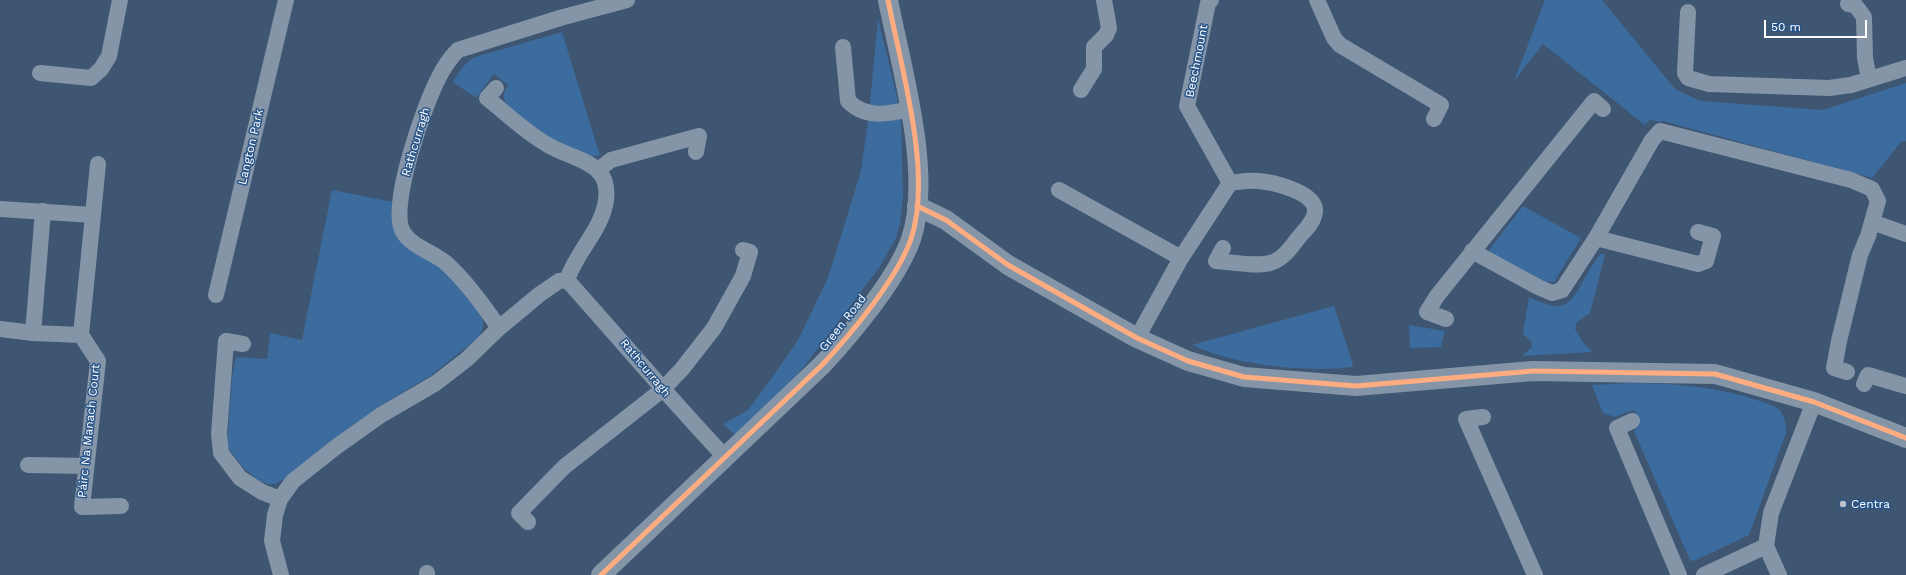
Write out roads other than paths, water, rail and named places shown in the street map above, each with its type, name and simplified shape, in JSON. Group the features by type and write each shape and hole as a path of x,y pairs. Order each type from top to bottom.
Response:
{"street":[{"path":"40,73 91,78 101,69 109,56 120,0"},
{"name":"Langton Park","path":"216,295 286,0"},
{"name":"Rathcurragh","path":"499,328 484,306 448,265 433,253 415,243 404,232 398,219 400,198 420,121 438,78 450,59 458,50 560,18 627,0"},
{"name":"Green Road","path":"601,575 726,458 822,365 846,338 902,260 911,240 917,206 918,171 910,109 888,0"},
{"path":"1081,90 1094,69 1094,47 1106,35 1108,28 1104,0"},
{"name":"Beechmount","path":"1211,0 1208,4 1187,106 1230,183"},
{"path":"1317,0 1334,38 1340,45 1441,105 1434,118"},
{"path":"1848,4 1855,5 1864,17 1865,58 1870,79"},
{"path":"1688,12 1684,73 1692,80 1709,84 1829,88 1851,85 1906,68"},
{"path":"843,47 848,101 853,106 868,113 885,115 910,109"},
{"path":"281,575 272,541 275,515 280,500 293,481 336,447 381,415 436,383 467,359 499,328 540,294 559,281 567,280 570,271 598,225 606,200 605,178 598,170 548,145 525,130 487,98 496,88"},
{"path":"1446,319 1427,312 1437,296 1594,101 1603,108"},
{"path":"1472,251 1552,293 1562,290 1596,238 1652,140 1660,131 1857,182 1872,189 1878,201 1860,256 1839,341 1834,368 1847,372"},
{"path":"598,170 611,160 699,136 696,152"},
{"path":"0,329 34,333 82,335 98,164"},
{"path":"1137,338 1181,258 1230,183 1258,181 1284,186 1306,196 1312,202 1316,211 1312,222 1284,256 1271,263 1258,264 1216,260 1223,248"},
{"path":"1059,190 1181,258"},
{"path":"917,206 946,220 1008,266 1137,338 1188,360 1244,377 1356,386 1533,371 1715,374 1814,402 1906,438"},
{"path":"0,209 93,215"},
{"path":"34,333 44,211"},
{"path":"1872,222 1906,234"},
{"path":"1596,238 1698,264 1706,261 1709,256 1714,236 1698,232"},
{"path":"520,514 564,468 662,390 682,369 714,328 743,276 750,252 743,250"},
{"name":"Rathcurragh","path":"567,280 623,342 662,390 726,458"},
{"name":"Páirc Na Manach Court","path":"82,335 98,361 82,507 121,506"},
{"path":"243,344 226,341 219,434 220,453 240,478 262,492 280,500"},
{"path":"1864,384 1868,375 1906,386"},
{"path":"1778,575 1766,546 1770,513 1814,402"},
{"path":"1483,418 1466,419 1535,575"},
{"path":"1632,421 1617,428 1679,575"},
{"path":"28,465 86,466"},
{"path":"1704,575 1766,546"}],"place":[{"name":"Centra","path":"1843,504"}]}
